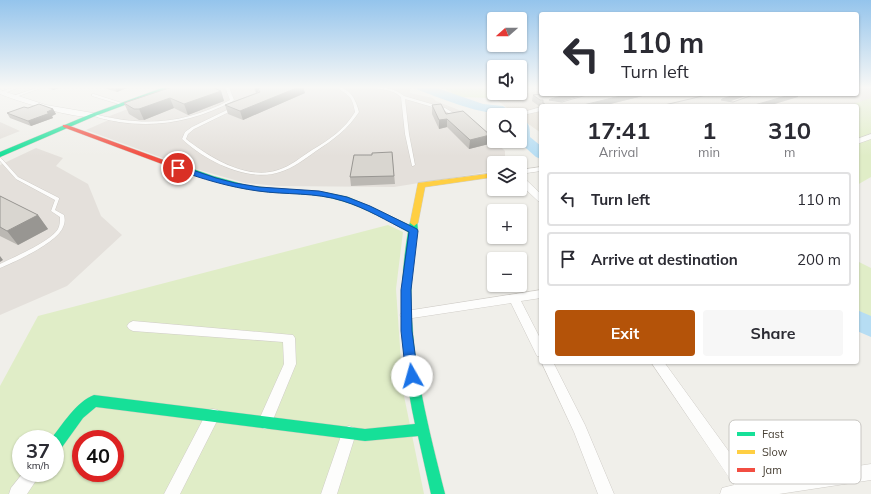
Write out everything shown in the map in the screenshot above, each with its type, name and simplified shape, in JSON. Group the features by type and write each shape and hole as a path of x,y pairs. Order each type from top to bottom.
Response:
{"street":[{"path":"60,110 93,114"},
{"path":"0,155 105,110"},
{"path":"527,113 537,110"},
{"path":"65,126 214,180 259,189 319,193 345,199 368,208 414,231"},
{"path":"859,141 871,136"},
{"path":"527,171 539,169"},
{"path":"438,494 414,391 406,314 406,290 421,185 487,176"},
{"path":"527,186 539,197"},
{"path":"406,314 539,294"},
{"path":"514,298 539,348"},
{"path":"133,326 289,338 290,364 265,422"},
{"path":"548,364 580,430 606,494"},
{"path":"658,364 729,464"},
{"path":"64,433 79,414 94,401 365,435 423,429"},
{"path":"172,494 213,415"},
{"path":"330,494 349,433"},
{"path":"861,474 871,472"},
{"path":"17,494 26,482"},
{"path":"728,494 798,484"}],"lane":[{"path":"93,114 113,121 148,123 189,118 208,110"},
{"path":"230,110 192,128 186,133 184,139 192,146 217,161 246,173 260,174 275,172 291,166 351,123 358,112 358,110"},
{"path":"404,110 406,134 413,165"},
{"path":"446,110 455,115"},
{"path":"0,159 17,178 57,199 53,211 62,216 62,223 60,230 52,238 0,266"}],"shaded area":[{"path":"125,110 459,110 464,112 487,134 487,148 502,148 505,151 505,156 487,156 487,172 394,187 277,186 245,183 179,164 86,130 111,119 107,117"},
{"path":"527,110 539,110 539,132 527,123"},
{"path":"0,122 20,131 0,139"},
{"path":"36,148 63,158 56,166 88,184 101,216 122,235 67,286 0,315 0,165"}],"green space":[{"path":"859,110 871,110 871,177 859,184"},
{"path":"388,225 403,232 396,289 403,391 424,494 0,494 0,386 38,316"},
{"path":"859,262 871,268 871,318 859,311"}],"building":[{"path":"15,110 51,110 47,112 50,113 28,121 7,113"},
{"path":"434,110 444,110 446,114 463,111 487,132 487,136 470,140 447,119 439,120"},
{"path":"392,152 394,176 350,177 354,155 372,155 372,153"},
{"path":"0,196 38,215 7,231 0,227"}],"waterway":[{"path":"527,142 539,152"},
{"path":"859,320 871,328"}],"traffic: fast":[{"path":"0,155 107,110"},
{"path":"165,162 211,178 246,187 324,194 345,199 372,210 414,231"},
{"path":"414,223 406,289 408,341 415,393 438,494"},
{"path":"64,433 79,414 94,401 365,435 423,429"}],"traffic: slow":[{"path":"414,223 421,185 487,176"}],"traffic: jam":[{"path":"65,126 165,162"}],"route":[{"path":"178,168 214,180 235,185 259,189 319,193 345,199 390,218 414,231 406,290 407,331 412,376"}]}
